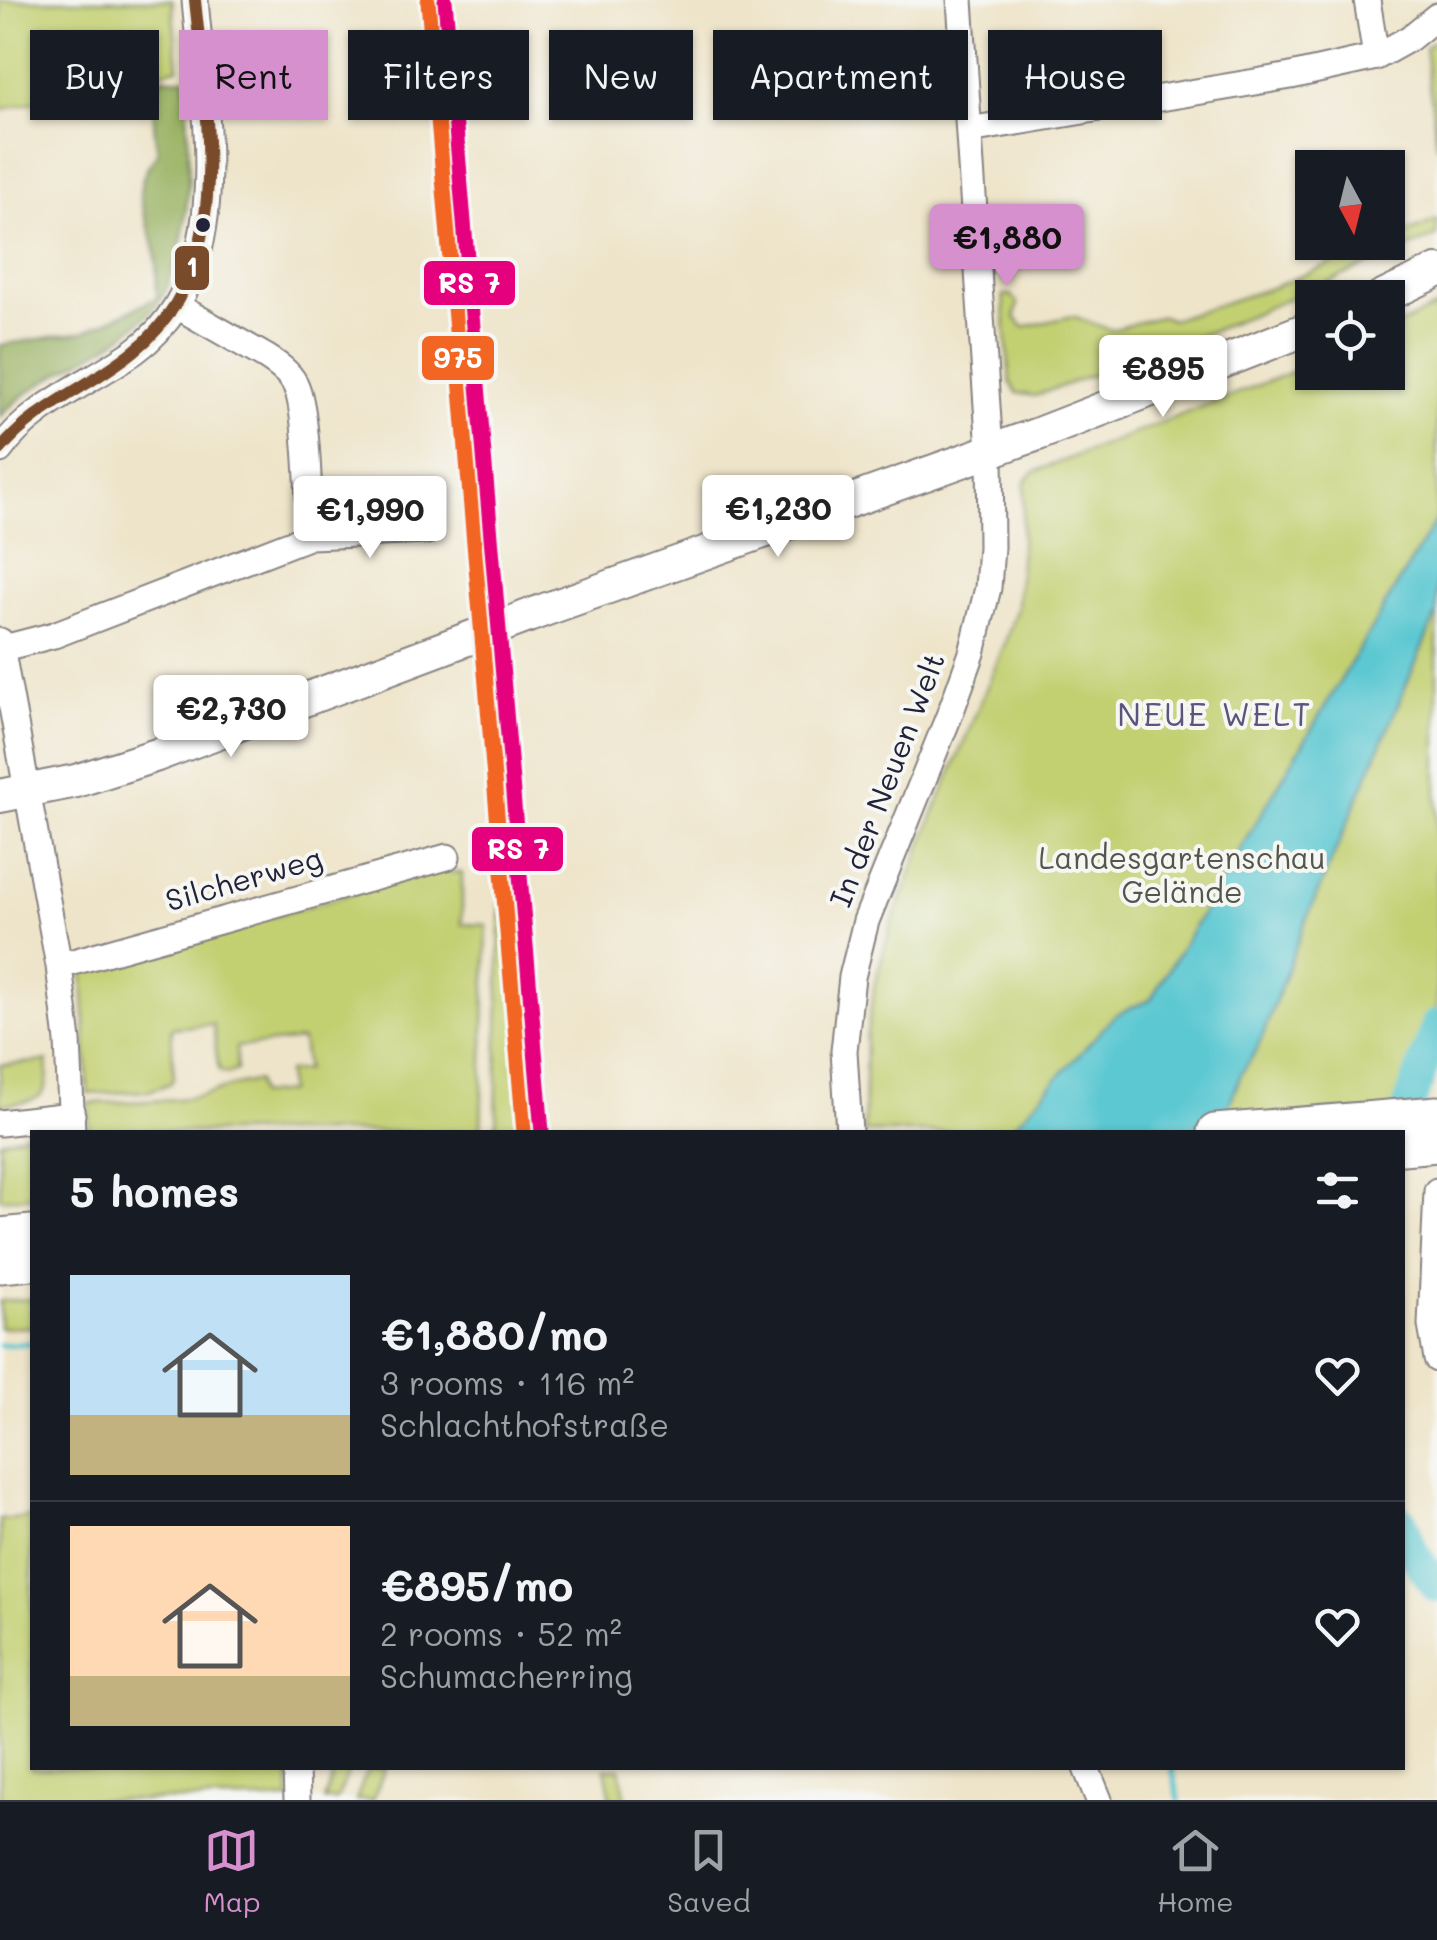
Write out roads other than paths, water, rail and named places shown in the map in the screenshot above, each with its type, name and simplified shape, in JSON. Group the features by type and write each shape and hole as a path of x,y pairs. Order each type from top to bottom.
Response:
{"highway":[{"path":"1240,1130 1437,1114"},
{"path":"1405,1147 1437,1144"},
{"path":"0,1236 30,1233"},
{"path":"0,1265 30,1262"}],"main road":[{"path":"1405,286 1437,271"},
{"path":"14,794 76,782 156,755 546,609 990,452 1295,334"}],"street":[{"path":"0,450 25,423 147,342 177,306 198,255 207,190 195,0"},
{"name":"In der Neuen Welt","path":"849,1130 844,1051 852,977 866,921 972,653 988,588 990,452 960,0"},
{"path":"1367,0 1376,58"},
{"path":"969,130 1376,58 1437,16"},
{"path":"177,306 266,357 290,376 296,386 310,536"},
{"path":"0,1123 72,1124 59,966 14,794 0,646 54,636 310,536 426,531"},
{"name":"Silcherweg","path":"59,966 448,857"},
{"path":"1437,1191 1431,1324 1437,1359"},
{"path":"296,1770 296,1800"},
{"path":"1087,1770 1098,1800"}],"water":[{"path":"1437,518 1437,613 1304,925 1258,1048 1241,1074 1220,1130 1010,1130 1115,1015 1151,999"}],"waterway":[{"path":"1401,1130 1437,1025"},
{"path":"0,1345 30,1343"},
{"path":"1405,1530 1414,1554 1437,1587"},
{"path":"1172,1770 1179,1800"}],"district":[{"name":"NEUE WELT","path":"1215,715"}],"park label":[{"name":"Landesgartenschau Gelände","path":"1182,876"}]}
